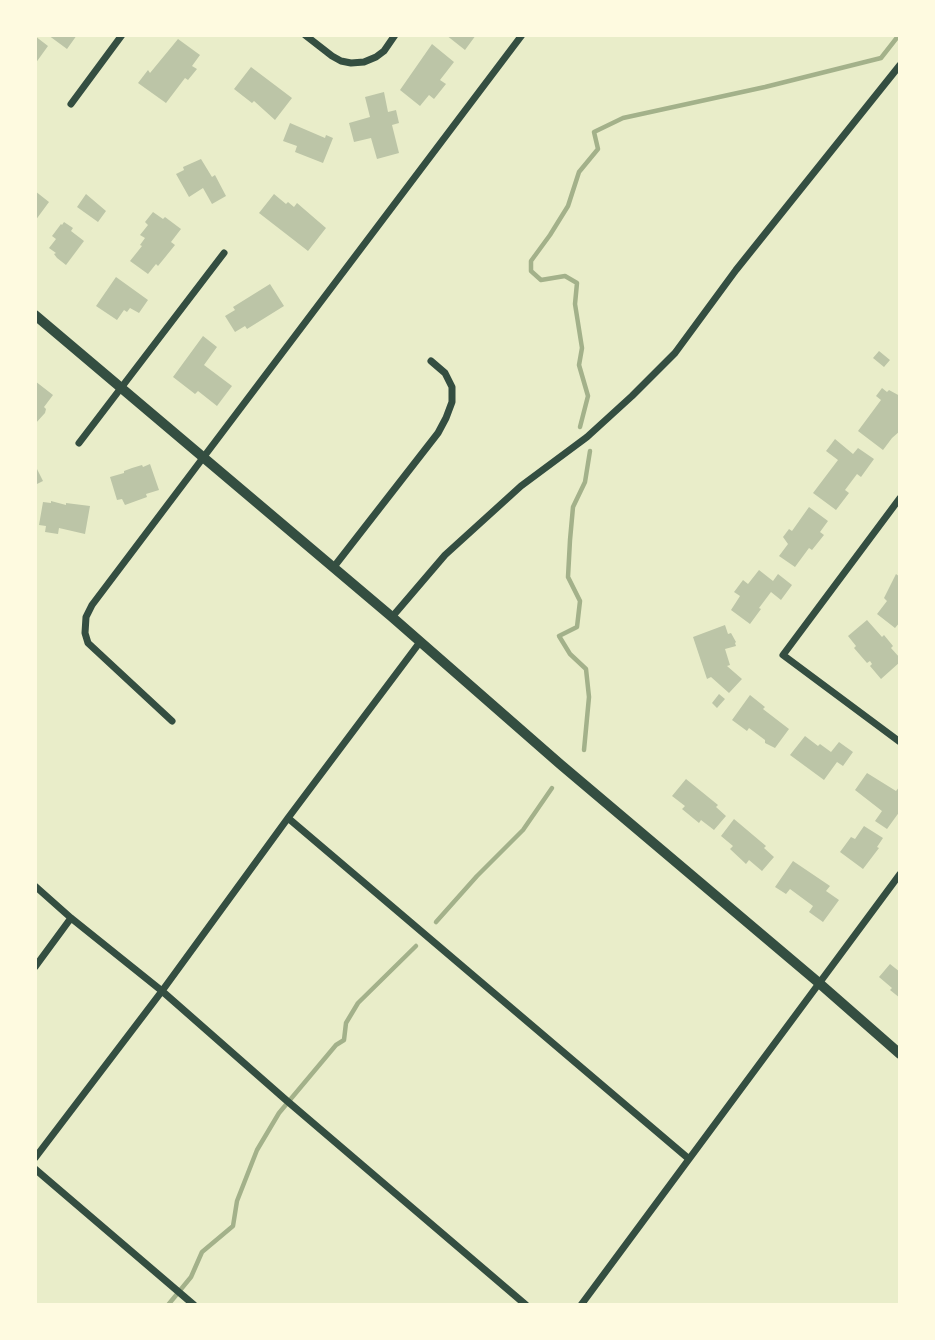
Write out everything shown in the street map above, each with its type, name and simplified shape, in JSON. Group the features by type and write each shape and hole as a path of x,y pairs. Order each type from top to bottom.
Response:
{"main road":[{"path":"35,315 392,617 900,1054"}],"street":[{"path":"71,104 122,35"},
{"path":"305,35 341,61 351,63 376,57 384,51 395,35"},
{"path":"172,722 88,643 85,633 86,617 92,605 522,35"},
{"path":"392,617 445,555 521,486 587,437 675,353 736,270 900,65"},
{"path":"79,443 224,253"},
{"path":"333,568 438,433 446,418 452,401 452,387 444,373 431,361"},
{"path":"900,498 783,655 900,742"},
{"path":"35,1158 420,642"},
{"path":"288,818 689,1159"},
{"path":"582,1305 900,874"},
{"path":"35,886 162,991 526,1305"},
{"path":"35,967 71,918"},
{"path":"35,1168 194,1305"}],"building":[{"path":"48,35 77,35 67,49"},
{"path":"446,35 476,35 465,50"},
{"path":"35,36 48,46 35,64"},
{"path":"178,39 200,55 192,66 197,69 188,80 185,78 166,103 138,83 148,70 150,73"},
{"path":"432,44 454,62 440,80 446,84 434,99 429,95 420,106 400,90"},
{"path":"251,67 292,98 275,120 254,101 252,103 234,89"},
{"path":"384,92 388,112 396,110 399,123 392,125 399,153 377,159 371,138 354,142 349,123 370,117 365,97"},
{"path":"290,123 325,138 326,135 333,138 323,163 295,152 297,146 283,141"},
{"path":"201,159 212,177 215,175 226,196 212,204 203,188 189,197 176,174 184,170 183,167"},
{"path":"35,191 49,202 35,221"},
{"path":"86,194 106,211 98,222 77,207"},
{"path":"274,194 286,204 288,202 294,207 297,203 326,228 308,251 259,213"},
{"path":"153,212 181,229 171,242 175,245 148,274 130,261 142,246 140,245 145,238 140,235"},
{"path":"64,222 84,241 66,265 49,248 56,239 52,236"},
{"path":"116,277 148,300 139,313 130,308 127,312 124,310 117,320 96,306"},
{"path":"270,284 284,306 247,329 245,326 235,332 225,316 235,310 233,307"},
{"path":"203,336 217,347 204,365 232,386 217,406 173,377"},
{"path":"879,351 890,360 884,367 873,358"},
{"path":"35,381 53,395 44,407 45,413 35,424"},
{"path":"882,388 900,396 900,431 883,450 858,431 881,400 876,396"},
{"path":"835,439 853,454 858,448 874,459 861,477 857,474 845,490 849,493 836,510 813,493 838,460 826,451"},
{"path":"150,464 159,490 125,505 122,499 117,500 110,477"},
{"path":"35,465 43,481 35,485"},
{"path":"43,502 90,506 85,534 59,528 58,534 45,532 46,526 39,525"},
{"path":"809,507 828,521 820,532 824,535 812,550 809,548 795,567 779,556 788,544 783,537 789,529 792,531"},
{"path":"759,570 773,581 778,574 792,585 781,600 771,592 750,624 731,610 740,596 734,592 743,580 748,584"},
{"path":"896,574 900,577 900,622 895,628 877,614 887,601 884,598"},
{"path":"867,620 882,637 884,635 900,658 900,662 881,679 870,666 870,661 867,663 854,648 856,646 848,636"},
{"path":"725,625 728,634 731,633 736,642 736,646 725,649 730,665 727,666 742,679 729,693 711,677 707,679 693,637"},
{"path":"719,694 725,699 717,708 712,703"},
{"path":"750,695 789,729 775,748 765,743 765,740 749,728 747,731 732,720"},
{"path":"805,736 831,752 839,742 853,752 843,766 837,762 824,780 790,755"},
{"path":"867,773 896,791 900,786 900,811 887,829 875,821 882,811 855,790"},
{"path":"686,779 718,805 716,807 726,816 714,830 701,820 699,823 682,809 685,806 672,796"},
{"path":"734,819 766,846 764,848 774,857 762,871 749,860 746,864 730,849 733,846 721,836"},
{"path":"864,826 883,838 863,869 840,852 851,837 855,839"},
{"path":"793,861 830,886 826,891 839,900 823,922 809,912 813,906 790,889 786,894 775,887"},
{"path":"890,964 900,972 900,998 879,977"}],"waterway":[{"path":"580,427 588,396 579,365 582,348 575,304 577,283 565,276 541,280 531,271 531,261 568,206 579,172 598,149 594,132 623,118 881,58 899,35"},
{"path":"584,750 589,697 586,669 570,654 559,636 577,627 580,601 568,577 570,540 573,507 585,482 590,451"},
{"path":"436,922 523,830 552,788"},
{"path":"168,1305 191,1277 202,1252 233,1226 237,1201 257,1150 279,1113 336,1045 344,1040 346,1023 358,1003 416,946"}]}
